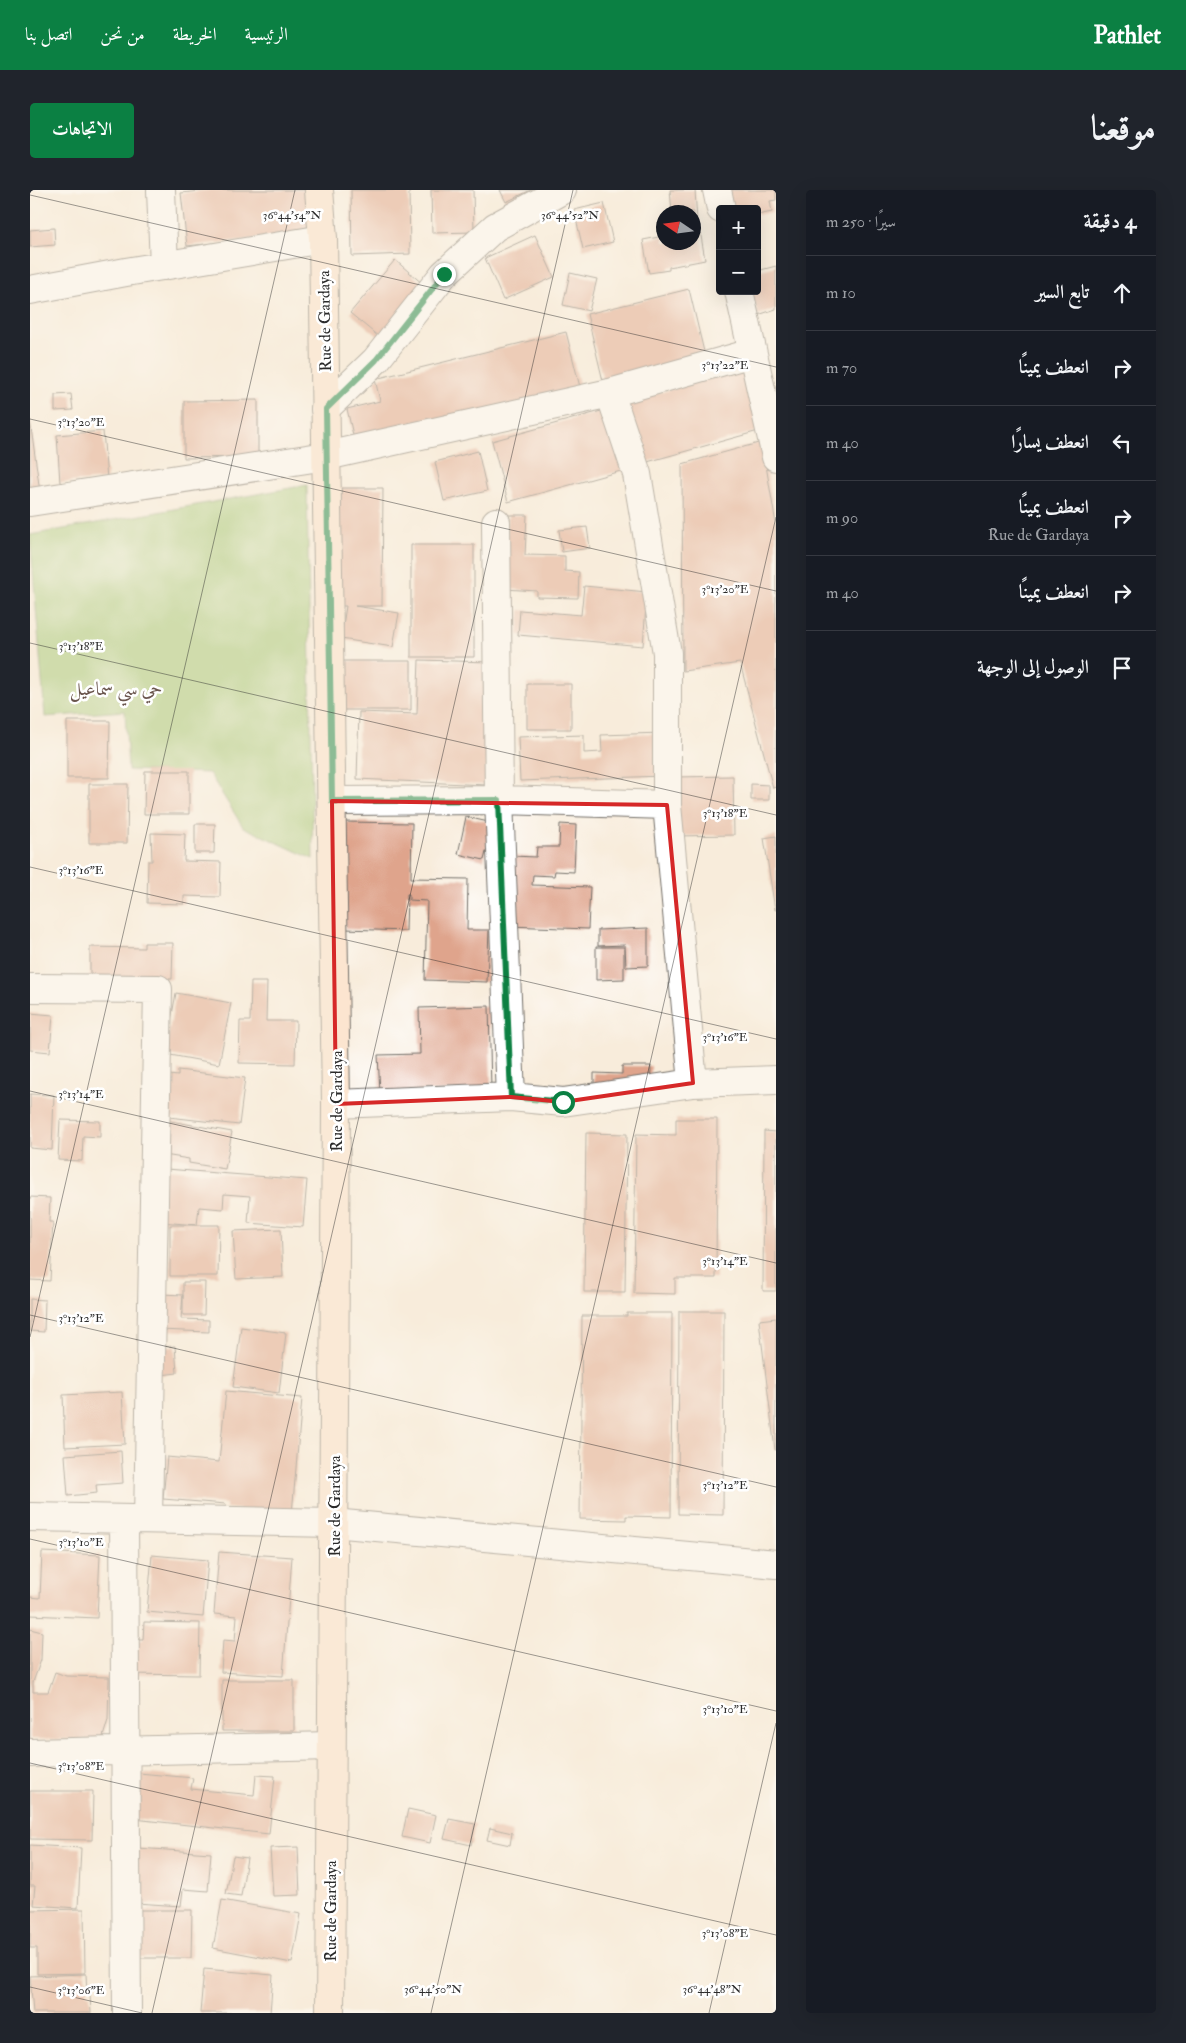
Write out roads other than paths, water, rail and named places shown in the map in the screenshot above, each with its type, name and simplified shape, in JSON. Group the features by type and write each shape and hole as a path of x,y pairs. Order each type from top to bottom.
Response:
{"street":[{"path":"160,190 164,266"},
{"name":"Rue de Gardaya","path":"319,190 323,239 336,1104 330,2013"},
{"path":"326,409 376,360 444,274 495,227 562,190"},
{"path":"717,190 720,205"},
{"path":"30,290 323,239"},
{"path":"740,295 776,457"},
{"path":"30,502 326,456 610,393 752,353"},
{"path":"610,393 637,474 667,653 667,804 694,1083"},
{"path":"496,522 499,800 511,1097"},
{"path":"332,801 499,800 667,804"},
{"path":"30,988 158,989 125,1751 126,2013"},
{"path":"336,1104 511,1097 563,1102 694,1083 776,1080"},
{"path":"30,1518 333,1523 776,1564"},
{"path":"30,1753 331,1746"}],"district":[{"name":"حي سي سماعيل","path":"116,688"}]}
